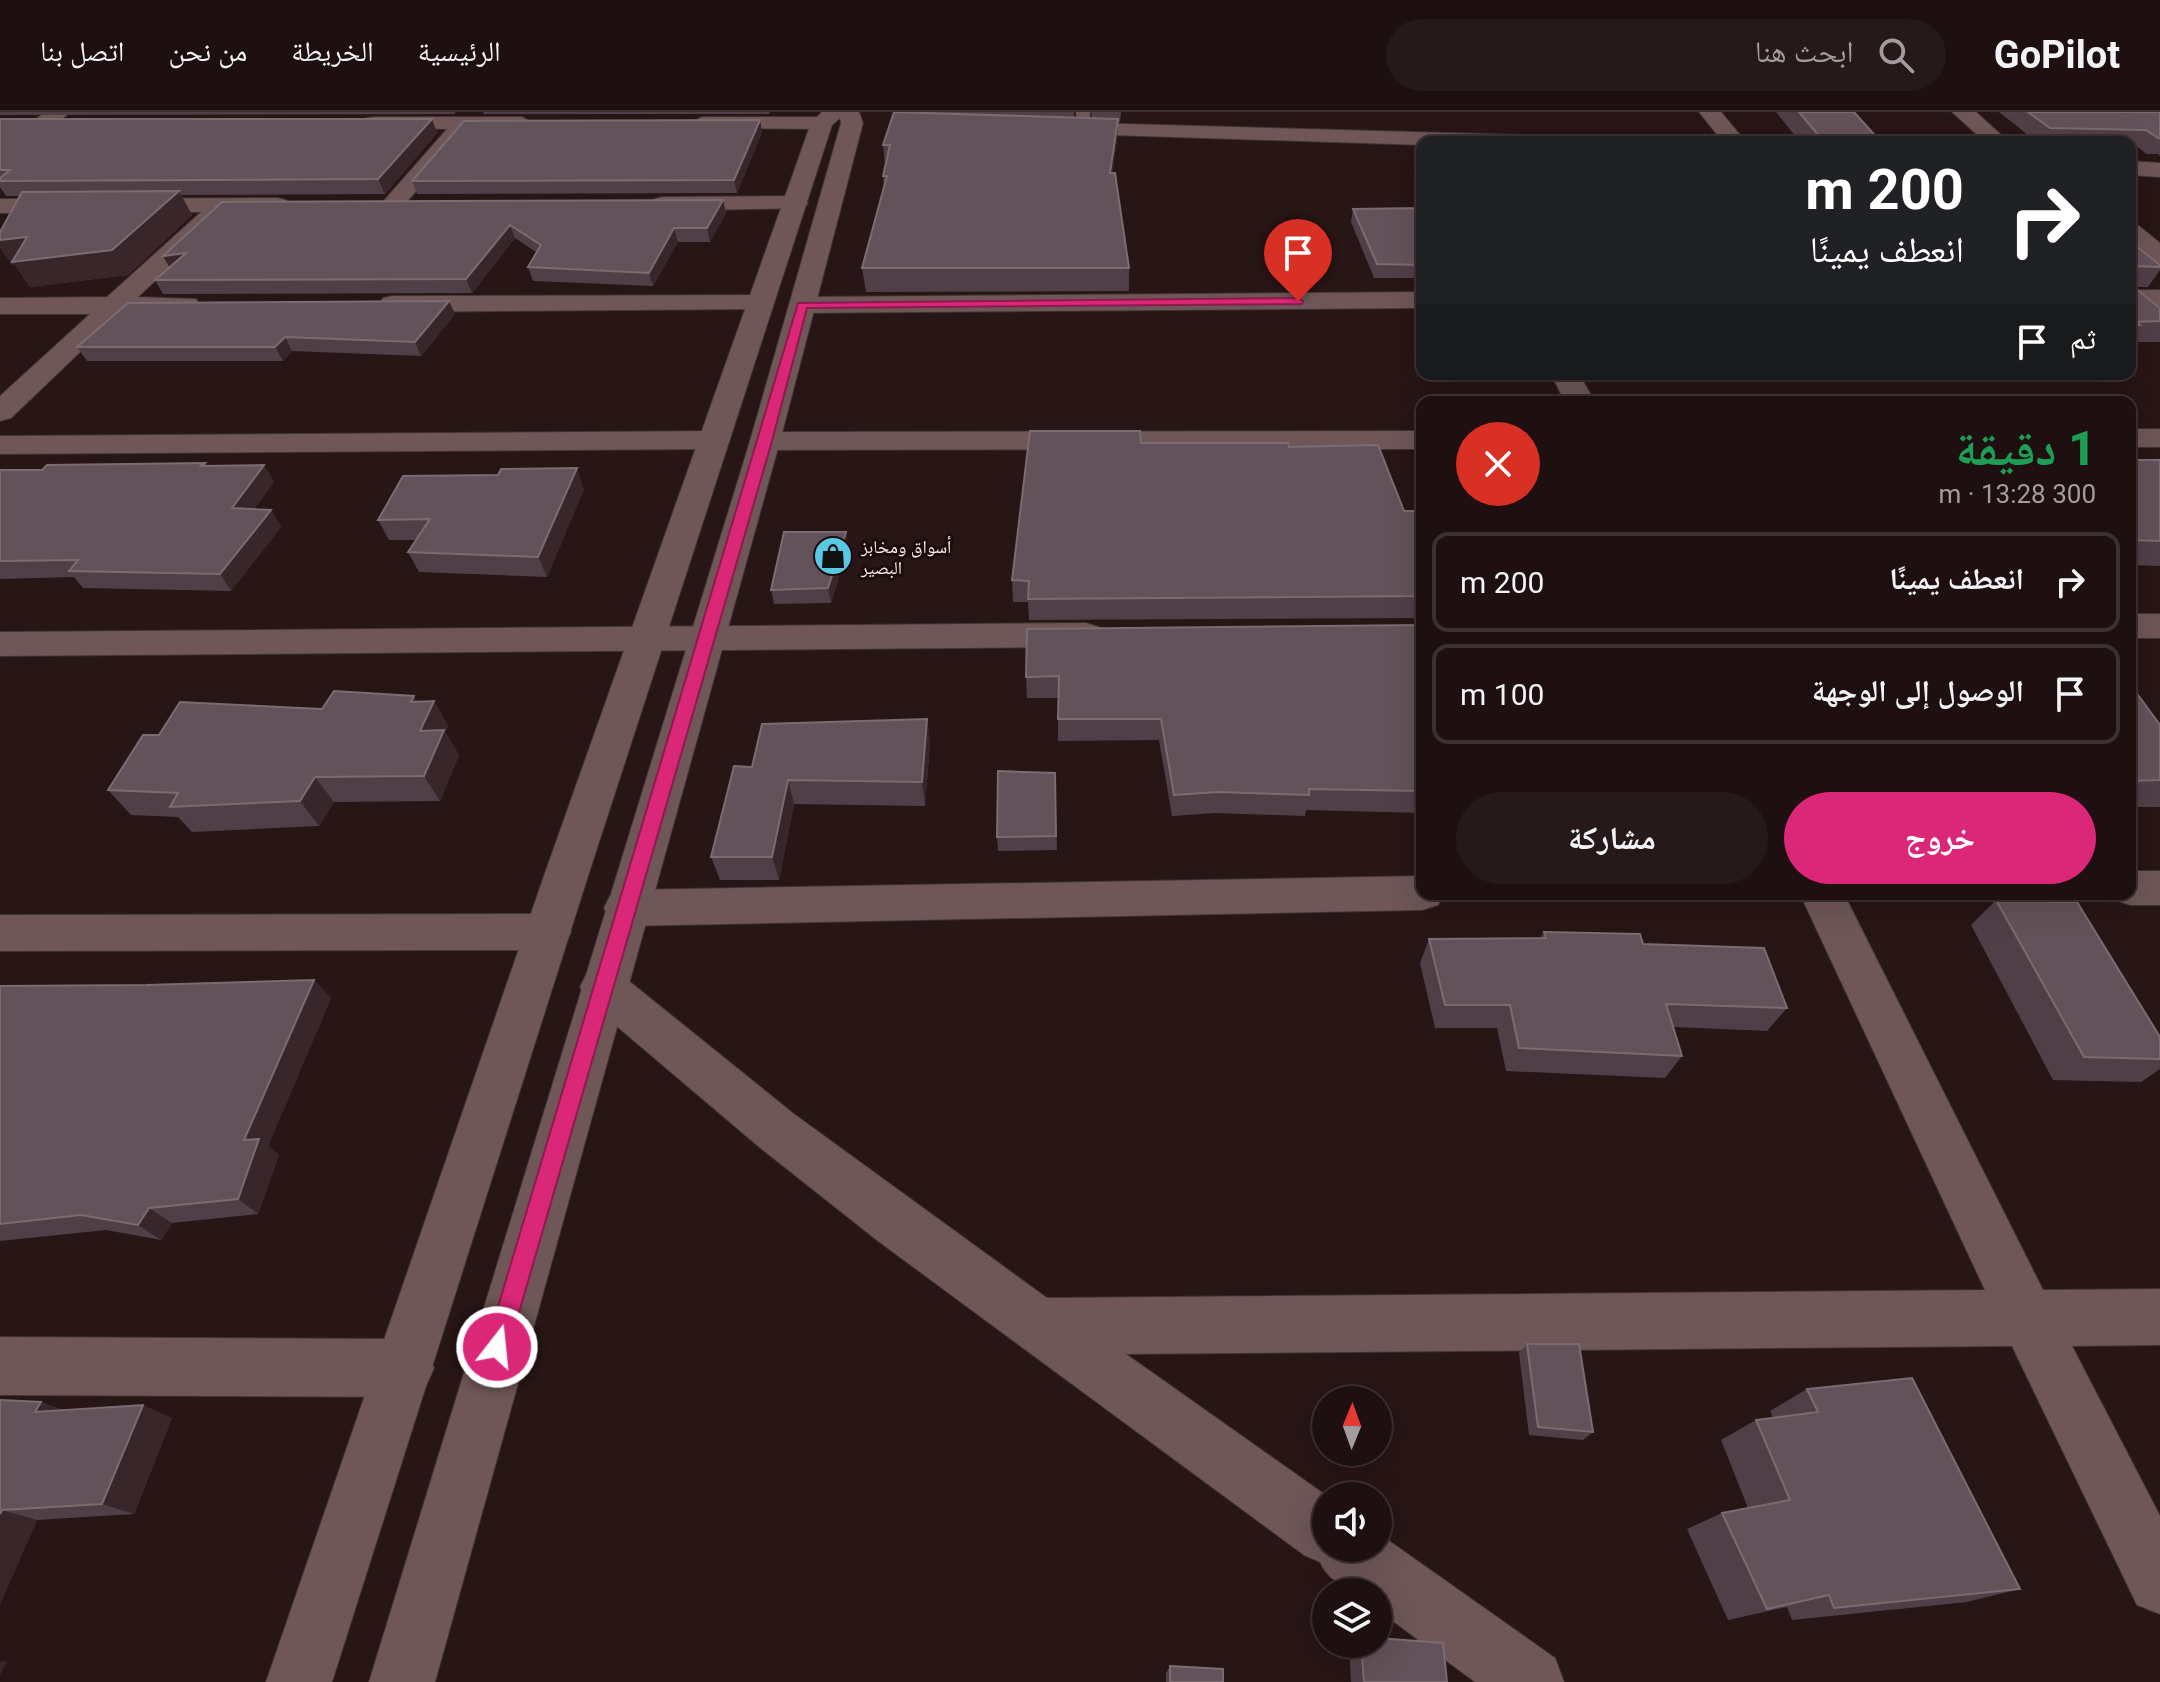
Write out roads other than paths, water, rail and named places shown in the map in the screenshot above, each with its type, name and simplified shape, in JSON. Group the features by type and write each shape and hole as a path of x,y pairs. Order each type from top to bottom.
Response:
{"street":[{"path":"1710,112 1730,136"},
{"path":"1963,112 1991,136"},
{"path":"424,204 385,204 466,118"},
{"path":"353,123 466,118 540,123"},
{"path":"681,123 845,119"},
{"path":"402,1682 765,441 796,203 845,119"},
{"path":"299,1682 715,440 782,304 845,119"},
{"path":"0,124 59,120"},
{"path":"0,153 59,120"},
{"path":"1038,128 1084,120 1416,138"},
{"path":"2136,168 2160,170"},
{"path":"641,204 796,203"},
{"path":"0,206 299,205"},
{"path":"0,412 221,206"},
{"path":"2136,236 2160,255"},
{"path":"2136,298 2160,298"},
{"path":"368,304 1416,300"},
{"path":"0,306 210,305"},
{"path":"2136,438 2160,438"},
{"path":"0,445 715,440"},
{"path":"765,441 1416,440"},
{"path":"2136,626 2160,626"},
{"path":"0,644 1120,634"},
{"path":"2136,888 2160,888"},
{"path":"626,908 1416,893"},
{"path":"1825,900 2027,1317 2160,1582"},
{"path":"0,933 548,932"},
{"path":"603,987 788,1139 1039,1326 1312,1523"},
{"path":"1039,1326 2160,1317"},
{"path":"0,1366 405,1368"},
{"path":"1365,1562 1531,1682"}],"place":[{"name":"أسواق ومخابز البصير","path":"833,556"}]}
